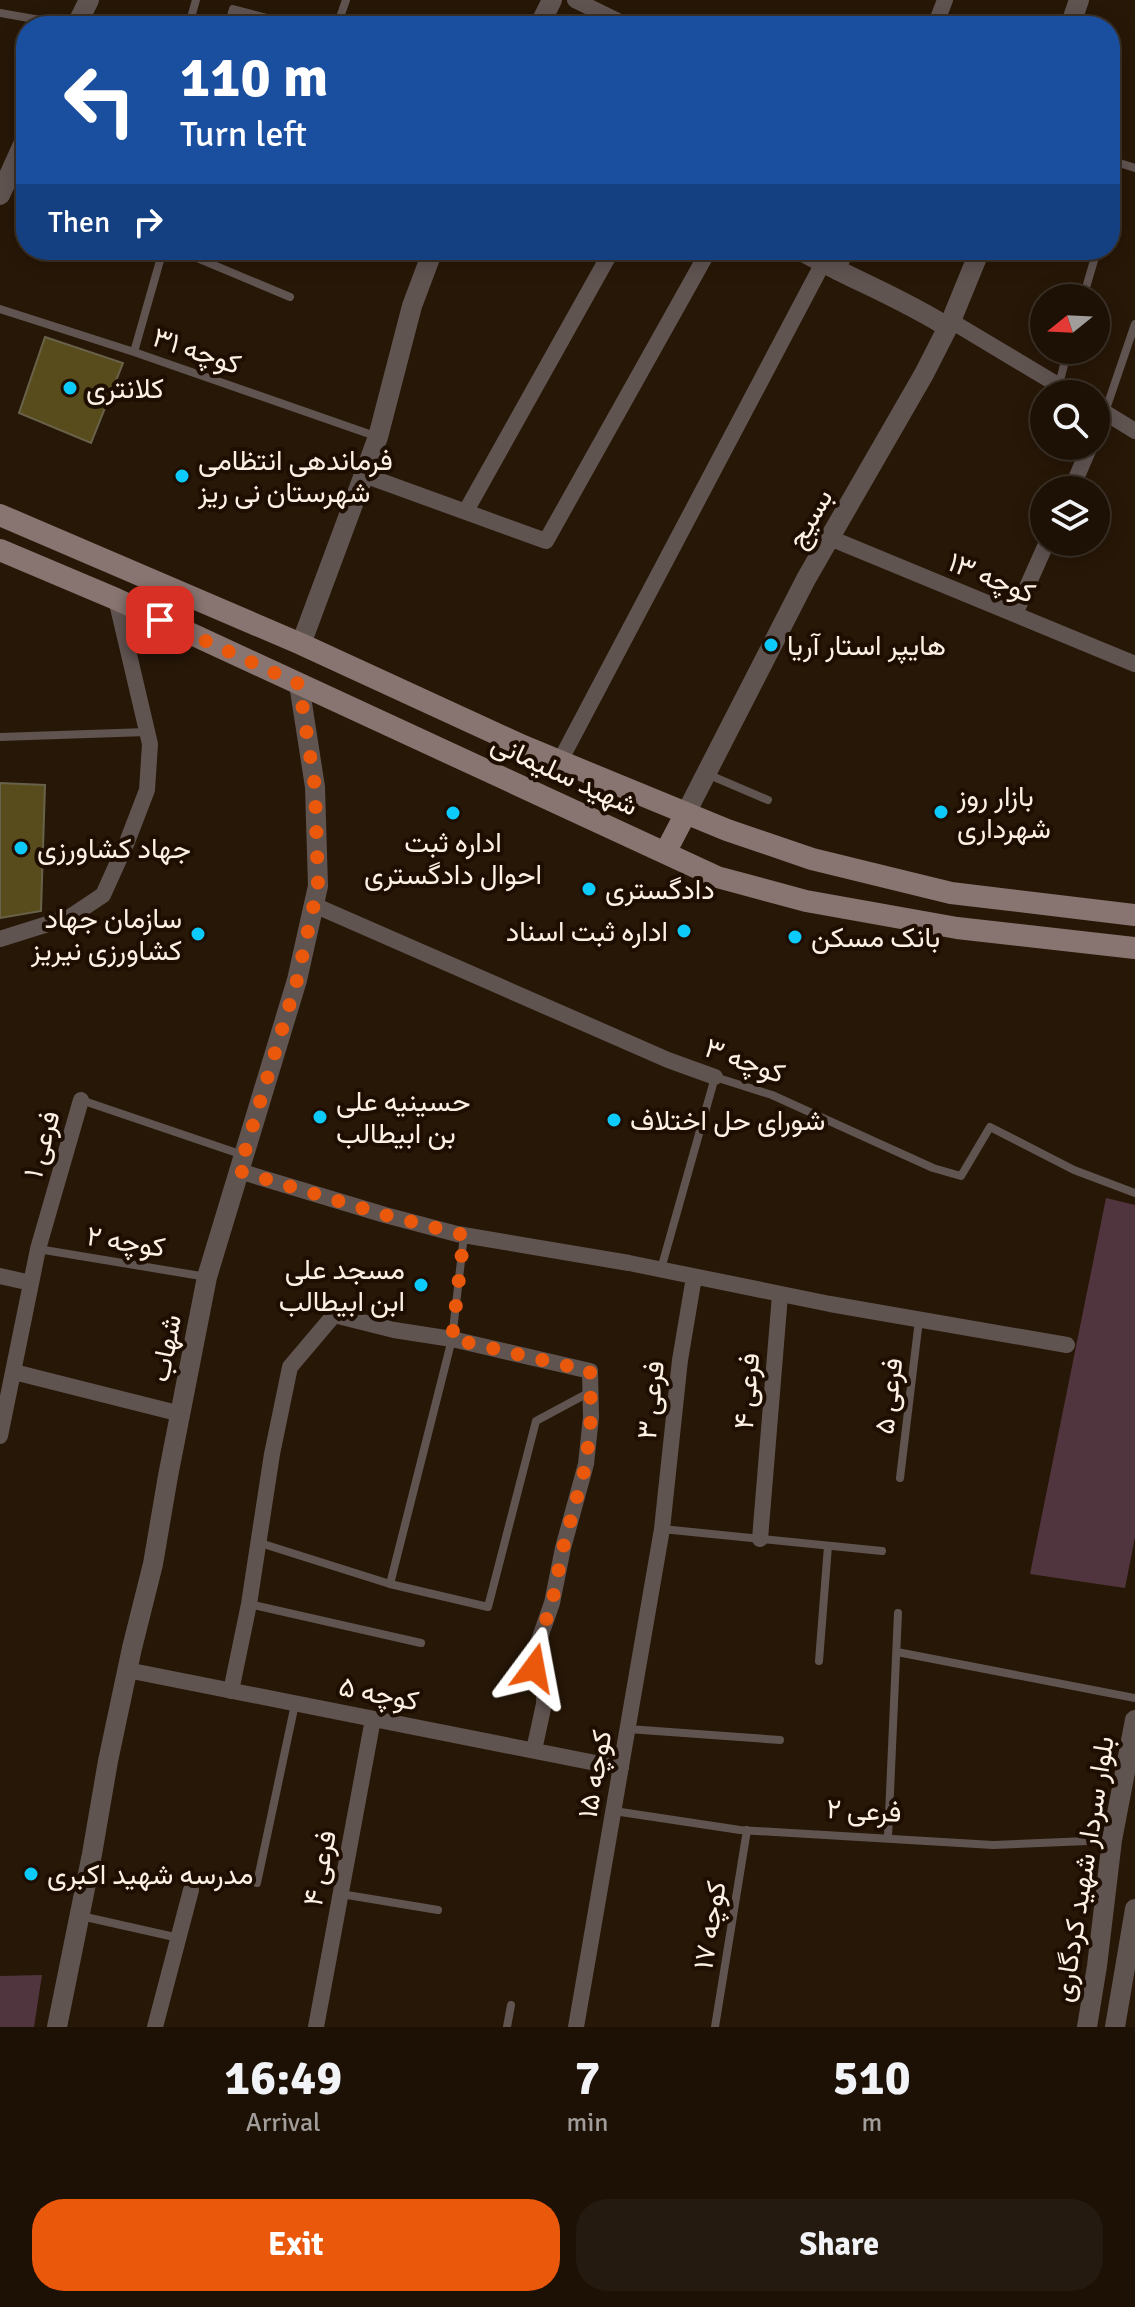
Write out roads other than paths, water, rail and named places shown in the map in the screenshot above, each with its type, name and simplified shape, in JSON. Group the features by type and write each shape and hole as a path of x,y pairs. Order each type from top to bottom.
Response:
{"main road":[{"name":"شهید سلیمانی","path":"0,515 301,644 560,761 686,813 812,859 951,893 1135,915"},
{"name":"شهید سلیمانی","path":"0,550 116,599 717,877 806,901 957,928 1135,948"},
{"path":"116,599 128,569"},
{"path":"665,853 686,813"}],"street":[{"path":"575,0 608,16"},
{"path":"0,195 16,170"},
{"path":"301,644 378,437 412,306 429,260"},
{"path":"466,511 606,260"},
{"path":"364,475 546,541 703,260"},
{"path":"818,260 949,324 1049,380"},
{"path":"560,761 837,260"},
{"name":"بسیج","path":"686,813 806,579 924,374 976,260"},
{"path":"1110,416 1135,431"},
{"name":"کوچه ۱۳","path":"830,538 1135,664"},
{"path":"1015,614 1041,556"},
{"path":"0,939 70,917 103,895 147,790 150,744 116,599"},
{"name":"شهاب","path":"57,2027 108,1761 153,1564 207,1277 297,980 318,886 315,787 299,684"},
{"name":"کوچه ۳","path":"314,905 668,1060 715,1077"},
{"name":"فرعی ۱","path":"38,1249 81,1100"},
{"path":"241,1163 385,1215 464,1235 1067,1345"},
{"path":"0,1436 38,1249"},
{"path":"0,1276 31,1283"},
{"name":"فرعی ۳","path":"662,1529 680,1360 694,1277"},
{"name":"فرعی ۴","path":"760,1539 780,1295"},
{"path":"231,1691 290,1367 334,1315 590,1371 591,1417 586,1464 534,1668 545,1673 544,1704 534,1750"},
{"path":"14,1372 181,1414"},
{"name":"کوچه ۱۵","path":"576,2027 662,1529"},
{"name":"کوچه ۵","path":"127,1670 621,1768"},
{"name":"فرعی ۴","path":"316,2027 373,1719"},
{"name":"بلوار سردار شهید کردگاری","path":"1087,2027 1112,1840 1135,1720"},
{"path":"155,2027 191,1890"},
{"name":"بلوار سردار شهید کردگاری","path":"1115,2027 1129,1977 1135,1909"}],"lane":[{"path":"192,14 196,0"},
{"path":"231,16 233,9 259,16"},
{"path":"134,352 160,260"},
{"path":"202,260 290,297"},
{"path":"1087,284 1094,260"},
{"name":"کوچه ۳۱","path":"0,309 378,437"},
{"path":"1110,387 1135,324"},
{"path":"0,737 148,732"},
{"path":"706,774 768,800"},
{"path":"661,1270 715,1077"},
{"name":"کوچه ۳","path":"715,1077 772,1095 933,1168 961,1176 990,1127 1074,1170 1135,1193"},
{"path":"81,1100 241,1163"},
{"path":"390,1584 452,1339 464,1235"},
{"name":"کوچه ۲","path":"38,1249 207,1277"},
{"name":"فرعی ۵","path":"900,1478 919,1320"},
{"path":"257,1542 390,1584 488,1607 536,1421 591,1392"},
{"path":"662,1529 882,1551"},
{"path":"819,1661 828,1546"},
{"path":"249,1604 421,1643"},
{"path":"888,1837 898,1613"},
{"path":"897,1652 1135,1698"},
{"path":"257,1883 295,1703"},
{"path":"628,1729 780,1740"},
{"name":"فرعی ۲","path":"614,1811 747,1830 993,1845 1112,1840"},
{"name":"کوچه ۱۷","path":"715,2027 747,1830"},
{"path":"341,1894 438,1910"},
{"path":"80,1916 179,1938"},
{"path":"507,2027 511,2005"}],"place":[{"name":"کلانتری","path":"70,388"},
{"name":"فرماندهی انتظامی شهرستان نی ریز","path":"182,476"},
{"name":"هایپر استار آریا","path":"771,645"},
{"name":"بازار روز شهرداری","path":"941,812"},
{"name":"اداره ثبت احوال دادگستری","path":"453,813"},
{"name":"جهاد کشاورزی","path":"21,848"},
{"name":"دادگستری","path":"589,889"},
{"name":"اداره ثبت اسناد","path":"684,931"},
{"name":"سازمان جهاد کشاورزی نیریز","path":"198,934"},
{"name":"بانک مسکن","path":"795,937"},
{"name":"حسینیه علی بن ابیطالب","path":"320,1117"},
{"name":"شورای حل اختلاف","path":"614,1120"},
{"name":"مسجد علی ابن ابیطالب","path":"421,1285"},
{"name":"مدرسه شهید اکبری","path":"31,1874"}]}
